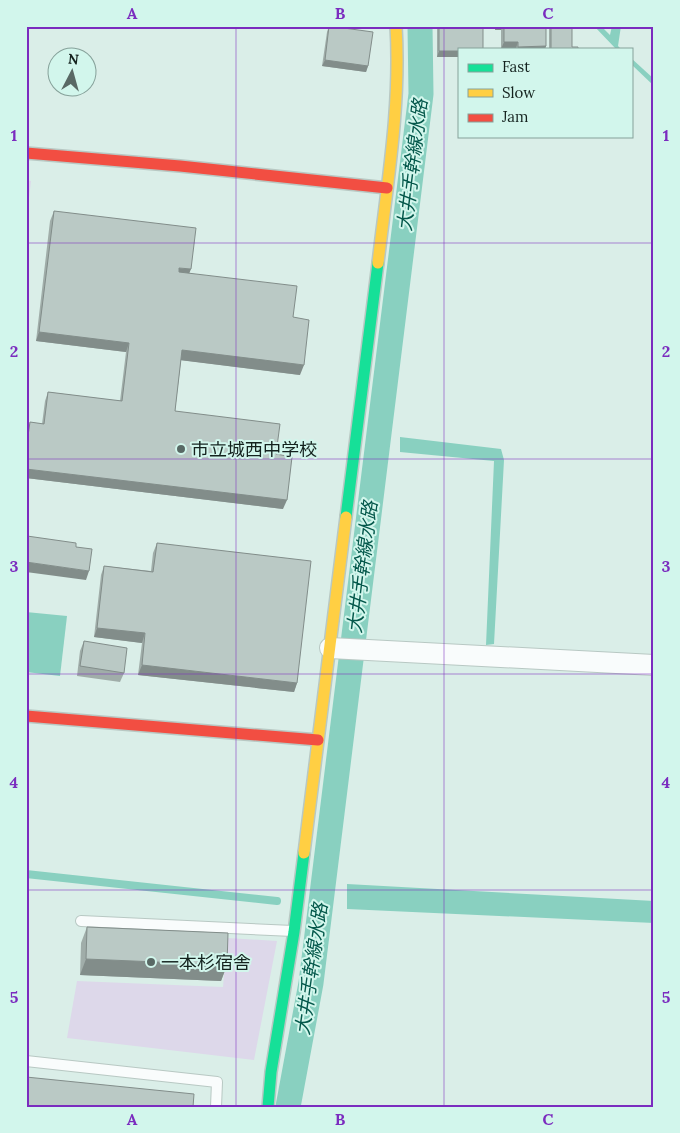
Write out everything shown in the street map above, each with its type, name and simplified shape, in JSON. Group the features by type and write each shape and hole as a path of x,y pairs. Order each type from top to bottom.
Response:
{"street":[{"path":"268,1107 272,1063 294,932 318,740 335,648 387,188 397,85 396,26"},
{"path":"26,153 180,166 387,188"},
{"path":"335,648 654,665"},
{"path":"26,716 318,740"}],"lane":[{"path":"81,921 294,932"},
{"path":"26,1061 217,1082 216,1107"}],"shaded area":[{"path":"594,26 601,26 610,35 612,26 621,26 618,46 620,48 615,48"},
{"path":"632,59 654,79 654,86 632,65"},
{"path":"26,180 31,181 26,224"},
{"path":"400,437 501,449 504,460 494,644 486,645 494,461 400,452"},
{"path":"26,612 67,616 60,676 26,672"},
{"path":"347,884 654,901 654,923 347,909"},
{"path":"227,938 277,941 254,1060 67,1038 77,981 223,987"}],"building":[{"path":"329,26 373,32 368,66 325,60"},
{"path":"439,26 483,26 483,48 458,48 458,51 439,51"},
{"path":"504,26 546,26 546,46 518,47 518,42 504,42"},
{"path":"551,26 572,26 572,47 578,48 551,48"},
{"path":"54,211 196,228 191,269 179,268 179,272 297,286 293,317 309,320 304,365 182,350 175,411 280,424 276,454 292,457 287,500 26,469 26,450 30,422 44,424 48,392 122,401 129,343 39,332"},
{"path":"27,536 76,543 76,547 92,549 89,571 26,562"},
{"path":"157,543 311,561 297,683 142,665 145,633 97,628 104,566 153,572"},
{"path":"84,641 127,648 124,673 80,666"},
{"path":"87,927 228,933 227,965 86,959"},
{"path":"26,1077 194,1094 193,1107 26,1107"}],"waterway":[{"name":"大井手幹線水路","path":"288,1107 311,983 421,94 420,26"},
{"path":"26,874 277,901"}],"traffic: fast":[{"path":"346,517 378,263"},
{"path":"268,1107 271,1072 294,932 304,853"}],"traffic: slow":[{"path":"378,263 395,115 397,85 396,26"},
{"path":"304,853 346,517"}],"traffic: jam":[{"path":"26,153 180,166 387,188"},
{"path":"26,716 318,740"}],"place":[{"name":"市立城西中学校","path":"181,449"},
{"name":"一本杉宿舎","path":"151,962"}]}
